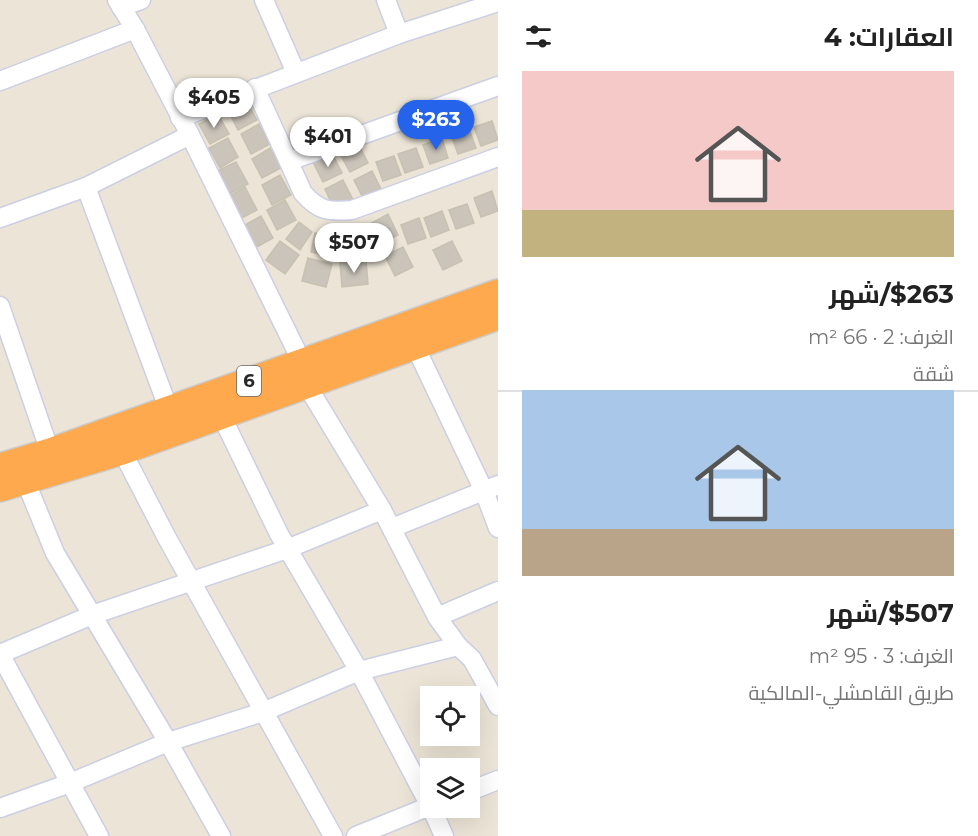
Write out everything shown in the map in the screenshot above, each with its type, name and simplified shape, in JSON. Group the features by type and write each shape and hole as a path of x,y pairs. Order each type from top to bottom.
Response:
{"highway":[{"name":"6","path":"12,484 122,451 221,415 304,373 498,293"},
{"name":"6","path":"0,467 169,410 304,373 416,346 498,315"}],"street":[{"path":"141,0 119,3 190,135 304,373 392,528 436,617 471,659 497,703"},
{"path":"264,0 296,73"},
{"path":"386,0 399,34"},
{"path":"180,118 399,34 498,2"},
{"path":"0,81 135,29"},
{"path":"289,161 498,86"},
{"path":"255,88 303,193 315,206 333,212 352,210 498,158"},
{"path":"0,217 86,187 190,135"},
{"path":"86,187 169,410"},
{"path":"0,306 50,452"},
{"path":"416,346 491,488 498,528"},
{"path":"221,415 287,549 359,671 420,785"},
{"path":"122,451 333,836"},
{"path":"12,484 168,742 221,836"},
{"path":"392,528 491,488"},
{"path":"99,836 0,654 92,615 287,549 382,510"},
{"path":"436,617 498,591"},
{"path":"0,808 70,783 168,742 263,712 359,671 458,646"},
{"path":"480,787 498,780"},
{"path":"356,836 420,810"},
{"path":"436,818 444,836"}],"building":[{"path":"246,100 257,120 238,130 228,110"},
{"path":"218,114 229,134 210,144 199,124"},
{"path":"492,121 498,140 481,146 474,127"},
{"path":"259,124 270,144 251,154 241,134"},
{"path":"469,129 476,148 458,154 451,135"},
{"path":"228,138 238,157 220,168 209,148"},
{"path":"442,138 448,158 430,164 423,145"},
{"path":"358,143 368,163 350,172 339,152"},
{"path":"270,148 281,168 262,178 252,159"},
{"path":"416,148 423,167 405,173 398,154"},
{"path":"332,153 342,173 323,182 313,162"},
{"path":"394,156 401,175 383,181 376,162"},
{"path":"236,162 248,184 229,194 217,171"},
{"path":"372,171 382,191 364,200 354,180"},
{"path":"280,175 291,195 272,205 262,185"},
{"path":"343,180 353,200 334,209 325,189"},
{"path":"245,187 257,210 238,220 226,198"},
{"path":"492,191 498,211 481,217 474,198"},
{"path":"285,200 296,220 277,230 267,210"},
{"path":"467,204 474,223 456,229 449,210"},
{"path":"442,211 449,230 431,237 424,218"},
{"path":"388,214 398,235 380,244 370,224"},
{"path":"261,216 273,238 255,248 243,226"},
{"path":"419,218 426,238 408,244 401,225"},
{"path":"299,222 312,232 300,250 286,239"},
{"path":"315,233 338,238 333,257 311,252"},
{"path":"361,236 362,253 340,256 338,238"},
{"path":"280,241 299,255 285,274 266,260"},
{"path":"452,241 462,261 443,270 433,250"},
{"path":"403,247 413,267 395,276 385,256"},
{"path":"308,258 332,264 326,287 302,281"},
{"path":"366,260 368,284 342,287 340,263"}]}
